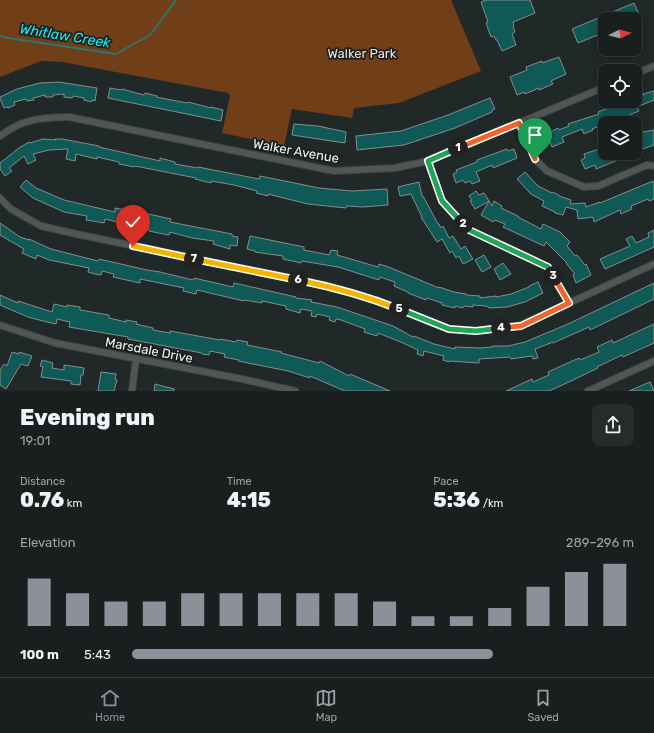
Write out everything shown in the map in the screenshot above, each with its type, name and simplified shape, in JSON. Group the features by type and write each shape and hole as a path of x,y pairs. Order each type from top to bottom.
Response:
{"street":[{"path":"642,71 654,66"},
{"name":"Walker Avenue","path":"0,136 12,127 38,118 70,117 334,171 395,168 428,161 598,90"},
{"path":"519,123 535,159 547,171 584,187 598,186 647,165 654,166"},
{"path":"428,161 442,201 467,229 548,267 569,303"},
{"path":"0,198 11,209 41,226 329,286 379,301 449,329 476,331 521,326 654,264"},
{"name":"Marsdale Drive","path":"1,328 55,343 242,379 294,391"},
{"path":"132,391 136,359"},
{"path":"588,391 654,361"}],"green space":[{"name":"Walker Park","path":"0,0 451,0 481,71 399,103 354,108 352,118 292,109 284,146 222,133 230,96 228,93 62,62 41,61 0,77"}],"building":[{"path":"486,0 530,0 535,13 513,22 515,32 512,34 516,45 502,51 494,36 491,37 486,23 488,22 481,2"},
{"path":"634,3 638,12 613,12"},
{"path":"598,18 598,35 578,43 572,29"},
{"path":"559,57 566,74 551,81 553,84 539,90 539,88 525,94 524,92 517,95 510,77 527,70 526,67"},
{"path":"59,82 97,88 95,101 92,100 91,102 84,100 84,98 73,96 72,98 64,97 64,94 53,95 53,97 45,97 45,95 33,98 34,100 27,101 26,99 14,102 15,105 4,108 0,98 17,89 40,83"},
{"path":"110,88 122,89 144,95 145,93 157,96 156,97 223,110 221,121 108,98"},
{"path":"654,91 654,100 642,105 643,94"},
{"path":"490,98 495,109 492,110 492,112 455,128 404,145 357,150 356,136 401,131 448,115"},
{"path":"608,108 638,108 639,111 627,116 598,116 598,127 592,129 593,130 584,134 582,129 562,137 564,142 552,147 549,139 552,138 550,132 558,128 559,130 569,126 568,124 599,114 598,112"},
{"path":"294,124 318,126 346,132 345,143 292,135"},
{"path":"642,130 643,132 654,130 654,145 642,149"},
{"path":"43,139 62,139 99,146 160,161 160,158 175,162 175,164 259,179 260,176 319,188 352,191 387,189 388,205 363,207 347,206 346,208 308,204 268,194 268,196 256,193 257,191 234,185 211,181 211,183 195,179 196,178 119,164 119,162 97,157 97,159 76,154 75,161 66,159 68,149 49,150 33,154 36,160 28,164 24,156 9,168 12,171 5,176 0,169 0,163 29,142"},
{"path":"507,149 508,151 514,149 517,158 493,168 492,165 476,172 480,181 472,184 470,181 465,183 463,180 456,183 453,174 457,172 456,170 477,162 477,160"},
{"path":"598,149 598,160 618,160 596,169 595,165 585,169 581,160 585,158 584,154"},
{"path":"525,172 538,186 571,200 570,204 585,203 586,207 600,203 653,181 654,199 649,201 648,199 631,206 632,209 621,214 620,210 594,222 593,217 578,219 577,210 566,207 563,215 555,213 542,206 544,201 531,194 517,179"},
{"path":"26,180 36,188 64,200 115,212 115,208 144,213 171,219 170,222 232,234 232,236 238,237 237,246 230,245 230,249 213,244 214,241 192,238 170,232 168,235 149,231 149,228 133,226 105,219 104,223 86,220 87,216 64,212 33,198 20,187"},
{"path":"419,182 422,196 438,224 441,228 443,226 449,238 453,236 461,249 465,246 473,259 463,264 459,256 456,258 452,251 450,253 442,239 437,242 421,217 411,194 400,196 398,187"},
{"path":"476,191 479,195 484,193 489,201 475,209 469,196"},
{"path":"489,201 492,206 494,201 502,206 501,208 541,229 543,224 560,232 570,242 567,246 575,256 577,255 585,265 586,264 591,275 576,283 573,275 575,274 567,263 546,242 544,246 503,227 505,224 495,220 493,222 481,215"},
{"path":"0,223 20,237 29,239 51,249 98,261 99,259 193,280 194,278 233,287 234,283 296,298 312,300 311,302 337,307 393,326 413,337 414,336 434,344 455,349 455,347 480,348 508,346 525,342 568,324 654,283 654,299 590,330 589,327 553,343 535,349 538,358 533,359 532,356 511,359 510,357 479,359 479,363 449,362 443,360 444,356 424,351 423,356 417,354 418,350 403,343 378,333 377,336 364,332 365,329 341,320 336,319 335,322 329,320 330,317 317,314 316,317 311,316 312,311 301,309 300,313 286,309 286,306 262,301 262,303 244,301 197,290 196,294 183,291 184,288 140,279 140,283 113,277 114,274 102,271 101,275 95,274 88,272 89,268 49,260 37,255 36,259 22,253 24,249 0,235"},
{"path":"654,230 654,247 605,269 600,259 630,246 626,239 632,236 636,243 649,237 648,233"},
{"path":"250,236 304,247 304,250 329,255 331,250 338,251 337,255 378,267 379,264 386,266 439,288 466,295 480,296 480,298 511,294 538,282 543,293 525,302 507,307 489,308 486,306 473,305 473,307 464,306 463,308 455,306 455,308 408,293 394,286 395,282 380,277 379,280 338,267 302,261 301,263 283,259 283,256 255,252 247,249"},
{"path":"484,255 491,267 482,272 475,260"},
{"path":"503,263 511,274 500,280 494,269"},
{"path":"0,295 18,303 18,301 52,312 54,304 67,307 67,305 80,307 80,310 109,315 109,318 126,322 126,320 137,322 136,324 153,328 153,330 170,333 170,331 220,340 236,342 237,340 248,342 247,345 282,352 281,353 319,363 320,361 349,376 350,374 390,391 345,391 310,376 310,378 288,371 238,361 239,360 224,357 225,354 210,351 209,355 202,354 128,339 128,337 69,327 70,322 57,319 56,324 43,321 28,317 0,305"},
{"path":"654,324 654,343 623,357 622,355 549,391 506,391 532,379 533,382 549,375 548,372 579,358 580,360 599,352 597,347 612,340 613,343"},
{"path":"12,352 19,354 19,352 32,356 28,366 21,364 6,389 0,385 0,370 4,364 7,366"},
{"path":"42,360 53,363 52,368 64,370 64,365 84,368 83,375 81,375 80,385 71,384 71,381 41,377 43,367 40,366"},
{"path":"101,372 116,374 115,379 117,380 114,391 98,391"},
{"path":"650,382 654,391 629,391"},
{"path":"155,384 174,389 174,391 154,391"}],"waterway":[{"name":"Whitlaw Creek","path":"0,36 116,54 150,35 176,0"}],"route":[{"path":"133,246 329,286 379,301 449,329 476,331 521,326 569,303 548,267 467,229 442,201 428,161 519,123 535,159"}]}
